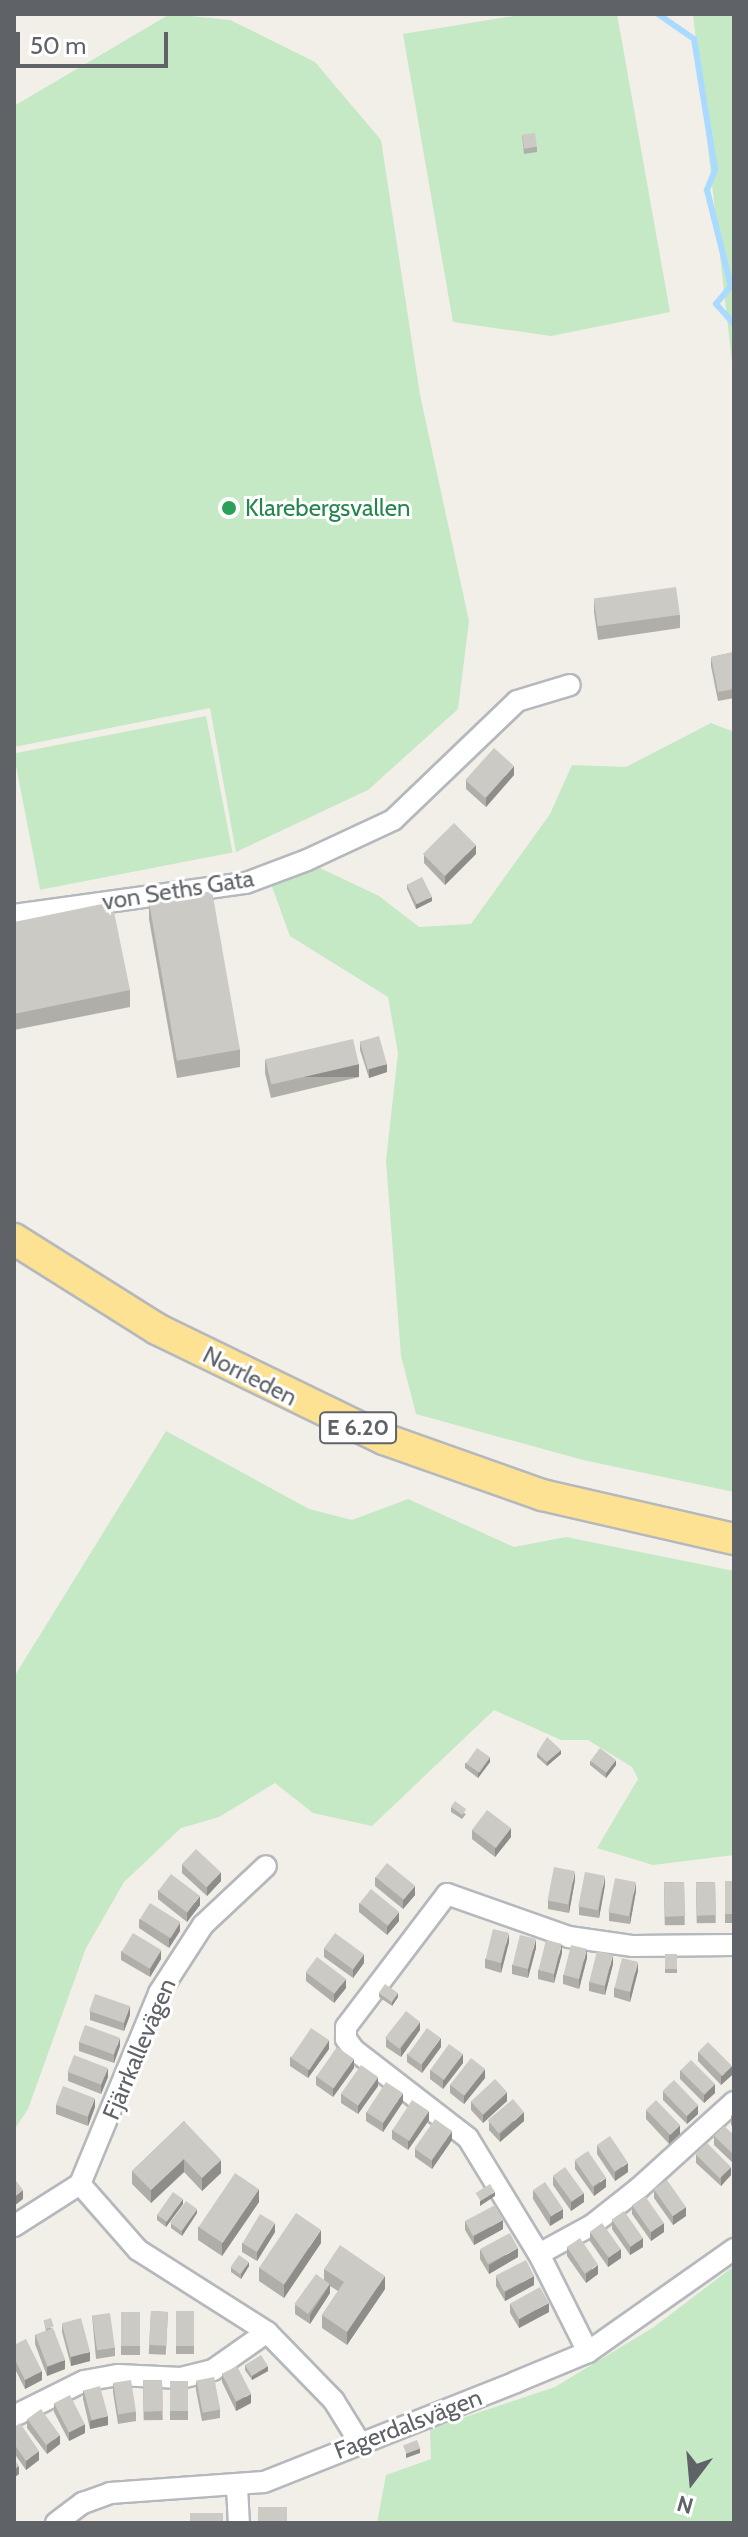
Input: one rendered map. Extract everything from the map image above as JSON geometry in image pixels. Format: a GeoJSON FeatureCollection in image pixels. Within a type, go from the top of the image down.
{"type":"FeatureCollection","features":[{"type":"Feature","properties":{"kind":"highway","name":"Norrleden"},"geometry":{"type":"LineString","coordinates":[[14,1239],[157,1329],[384,1439],[542,1495],[734,1539]]}},
{"type":"Feature","properties":{"kind":"street","name":"von Seths Gata"},"geometry":{"type":"LineString","coordinates":[[14,915],[246,883],[307,860],[393,820],[517,701],[570,685]]}},
{"type":"Feature","properties":{"kind":"street","name":"Fjärrkallevägen"},"geometry":{"type":"LineString","coordinates":[[80,2184],[159,1993],[203,1925],[266,1866]]}},
{"type":"Feature","properties":{"kind":"street"},"geometry":{"type":"LineString","coordinates":[[588,2352],[539,2254],[468,2138],[354,2050],[346,2039],[346,2027],[447,1894],[569,1937],[633,1946],[734,1945]]}},
{"type":"Feature","properties":{"kind":"street"},"geometry":{"type":"LineString","coordinates":[[539,2254],[592,2225],[639,2188],[734,2102]]}},
{"type":"Feature","properties":{"kind":"street"},"geometry":{"type":"LineString","coordinates":[[14,2226],[80,2184],[138,2250],[267,2332],[334,2401],[360,2443]]}},
{"type":"Feature","properties":{"kind":"street","name":"Fagerdalsvägen"},"geometry":{"type":"LineString","coordinates":[[56,2523],[83,2503],[110,2493],[237,2487],[264,2482],[588,2352],[734,2249]]}},
{"type":"Feature","properties":{"kind":"street"},"geometry":{"type":"LineString","coordinates":[[14,2416],[84,2381],[118,2375],[181,2378],[213,2370],[267,2332]]}},
{"type":"Feature","properties":{"kind":"street"},"geometry":{"type":"LineString","coordinates":[[237,2487],[239,2523]]}},
{"type":"Feature","properties":{"kind":"green space","name":"Klarebergsvallen"},"geometry":{"type":"Polygon","coordinates":[[[170,14],[230,20],[315,62],[381,140],[420,395],[469,621],[458,709],[368,790],[236,852],[210,708],[14,747],[14,106],[170,14]]]}},
{"type":"Feature","properties":{"kind":"green space"},"geometry":{"type":"Polygon","coordinates":[[[526,14],[617,14],[670,312],[551,336],[453,322],[403,34],[526,14]]]}},
{"type":"Feature","properties":{"kind":"green space"},"geometry":{"type":"Polygon","coordinates":[[[693,14],[734,14],[734,380],[693,14]]]}},
{"type":"Feature","properties":{"kind":"green space"},"geometry":{"type":"Polygon","coordinates":[[[206,716],[233,852],[40,890],[14,753],[206,716]]]}},
{"type":"Feature","properties":{"kind":"green space"},"geometry":{"type":"Polygon","coordinates":[[[711,723],[734,732],[734,1492],[583,1460],[416,1414],[401,1356],[386,1161],[398,1053],[388,997],[290,936],[271,884],[320,868],[379,896],[419,927],[471,924],[550,814],[572,765],[626,767],[711,723]]]}},
{"type":"Feature","properties":{"kind":"green space"},"geometry":{"type":"Polygon","coordinates":[[[166,1431],[309,1509],[352,1520],[408,1499],[514,1547],[566,1537],[734,1571],[734,1855],[653,1865],[597,1848],[638,1779],[632,1767],[588,1740],[561,1740],[494,1710],[372,1826],[313,1813],[275,1783],[219,1817],[181,1828],[124,1882],[86,1948],[28,2109],[14,2130],[14,1677],[166,1431]]]}},
{"type":"Feature","properties":{"kind":"green space"},"geometry":{"type":"Polygon","coordinates":[[[734,2266],[734,2523],[377,2523],[386,2475],[431,2459],[430,2429],[555,2387],[654,2327],[734,2266]]]}},
{"type":"Feature","properties":{"kind":"building"},"geometry":{"type":"Polygon","coordinates":[[[535,133],[537,147],[524,149],[522,135],[535,133]]]}},
{"type":"Feature","properties":{"kind":"building"},"geometry":{"type":"Polygon","coordinates":[[[676,587],[680,615],[598,626],[594,599],[676,587]]]}},
{"type":"Feature","properties":{"kind":"building"},"geometry":{"type":"Polygon","coordinates":[[[734,652],[734,689],[718,692],[711,657],[734,652]]]}},
{"type":"Feature","properties":{"kind":"building"},"geometry":{"type":"Polygon","coordinates":[[[494,748],[514,766],[485,798],[465,780],[494,748]]]}},
{"type":"Feature","properties":{"kind":"building"},"geometry":{"type":"Polygon","coordinates":[[[454,823],[476,845],[445,876],[423,854],[454,823]]]}},
{"type":"Feature","properties":{"kind":"building"},"geometry":{"type":"Polygon","coordinates":[[[422,877],[432,897],[417,904],[407,885],[422,877]]]}},
{"type":"Feature","properties":{"kind":"building"},"geometry":{"type":"Polygon","coordinates":[[[212,891],[240,1050],[177,1061],[149,902],[212,891]]]}},
{"type":"Feature","properties":{"kind":"building"},"geometry":{"type":"Polygon","coordinates":[[[112,902],[130,990],[14,1014],[14,922],[112,902]]]}},
{"type":"Feature","properties":{"kind":"building"},"geometry":{"type":"Polygon","coordinates":[[[379,1036],[387,1064],[368,1069],[360,1042],[379,1036]]]}},
{"type":"Feature","properties":{"kind":"building"},"geometry":{"type":"Polygon","coordinates":[[[353,1039],[359,1064],[271,1085],[265,1059],[353,1039]]]}},
{"type":"Feature","properties":{"kind":"building"},"geometry":{"type":"Polygon","coordinates":[[[547,1737],[561,1750],[547,1762],[537,1753],[547,1737]]]}},
{"type":"Feature","properties":{"kind":"building"},"geometry":{"type":"Polygon","coordinates":[[[477,1748],[490,1757],[479,1773],[466,1764],[477,1748]]]}},
{"type":"Feature","properties":{"kind":"building"},"geometry":{"type":"Polygon","coordinates":[[[600,1748],[616,1760],[606,1773],[590,1761],[600,1748]]]}},
{"type":"Feature","properties":{"kind":"building"},"geometry":{"type":"Polygon","coordinates":[[[455,1801],[466,1809],[462,1815],[451,1807],[455,1801]]]}},
{"type":"Feature","properties":{"kind":"building"},"geometry":{"type":"Polygon","coordinates":[[[487,1810],[511,1828],[496,1848],[472,1830],[487,1810]]]}},
{"type":"Feature","properties":{"kind":"building"},"geometry":{"type":"Polygon","coordinates":[[[196,1849],[221,1872],[207,1888],[182,1864],[196,1849]]]}},
{"type":"Feature","properties":{"kind":"building"},"geometry":{"type":"Polygon","coordinates":[[[387,1863],[415,1886],[404,1900],[376,1877],[387,1863]]]}},
{"type":"Feature","properties":{"kind":"building"},"geometry":{"type":"Polygon","coordinates":[[[554,1867],[575,1871],[568,1904],[548,1900],[554,1867]]]}},
{"type":"Feature","properties":{"kind":"building"},"geometry":{"type":"Polygon","coordinates":[[[585,1872],[605,1876],[598,1910],[578,1906],[585,1872]]]}},
{"type":"Feature","properties":{"kind":"building"},"geometry":{"type":"Polygon","coordinates":[[[171,1874],[200,1896],[187,1912],[158,1891],[171,1874]]]}},
{"type":"Feature","properties":{"kind":"building"},"geometry":{"type":"Polygon","coordinates":[[[615,1878],[636,1882],[629,1916],[608,1912],[615,1878]]]}},
{"type":"Feature","properties":{"kind":"building"},"geometry":{"type":"Polygon","coordinates":[[[725,1881],[734,1881],[734,1914],[725,1914],[725,1881]]]}},
{"type":"Feature","properties":{"kind":"building"},"geometry":{"type":"Polygon","coordinates":[[[684,1882],[685,1916],[665,1917],[664,1883],[684,1882]]]}},
{"type":"Feature","properties":{"kind":"building"},"geometry":{"type":"Polygon","coordinates":[[[715,1882],[716,1915],[697,1916],[696,1883],[715,1882]]]}},
{"type":"Feature","properties":{"kind":"building"},"geometry":{"type":"Polygon","coordinates":[[[371,1889],[399,1912],[388,1926],[360,1903],[371,1889]]]}},
{"type":"Feature","properties":{"kind":"building"},"geometry":{"type":"Polygon","coordinates":[[[150,1903],[181,1922],[170,1938],[140,1919],[150,1903]]]}},
{"type":"Feature","properties":{"kind":"building"},"geometry":{"type":"Polygon","coordinates":[[[493,1929],[509,1933],[501,1963],[486,1959],[493,1929]]]}},
{"type":"Feature","properties":{"kind":"building"},"geometry":{"type":"Polygon","coordinates":[[[133,1933],[161,1950],[150,1969],[122,1952],[133,1933]]]}},
{"type":"Feature","properties":{"kind":"building"},"geometry":{"type":"Polygon","coordinates":[[[335,1933],[364,1954],[353,1970],[324,1948],[335,1933]]]}},
{"type":"Feature","properties":{"kind":"building"},"geometry":{"type":"Polygon","coordinates":[[[520,1935],[536,1939],[528,1969],[513,1965],[520,1935]]]}},
{"type":"Feature","properties":{"kind":"building"},"geometry":{"type":"Polygon","coordinates":[[[546,1940],[562,1944],[554,1974],[539,1970],[546,1940]]]}},
{"type":"Feature","properties":{"kind":"building"},"geometry":{"type":"Polygon","coordinates":[[[571,1945],[587,1949],[579,1979],[564,1975],[571,1945]]]}},
{"type":"Feature","properties":{"kind":"building"},"geometry":{"type":"Polygon","coordinates":[[[597,1951],[613,1955],[605,1986],[589,1982],[597,1951]]]}},
{"type":"Feature","properties":{"kind":"building"},"geometry":{"type":"Polygon","coordinates":[[[665,1954],[677,1954],[677,1969],[665,1969],[665,1954]]]}},
{"type":"Feature","properties":{"kind":"building"},"geometry":{"type":"Polygon","coordinates":[[[317,1957],[346,1979],[334,1994],[306,1972],[317,1957]]]}},
{"type":"Feature","properties":{"kind":"building"},"geometry":{"type":"Polygon","coordinates":[[[622,1958],[638,1962],[630,1992],[615,1988],[622,1958]]]}},
{"type":"Feature","properties":{"kind":"building"},"geometry":{"type":"Polygon","coordinates":[[[385,1984],[398,1993],[392,2002],[379,1993],[385,1984]]]}},
{"type":"Feature","properties":{"kind":"building"},"geometry":{"type":"Polygon","coordinates":[[[95,1994],[130,2006],[124,2023],[89,2011],[95,1994]]]}},
{"type":"Feature","properties":{"kind":"building"},"geometry":{"type":"Polygon","coordinates":[[[406,2011],[420,2022],[399,2049],[385,2038],[406,2011]]]}},
{"type":"Feature","properties":{"kind":"building"},"geometry":{"type":"Polygon","coordinates":[[[85,2025],[120,2038],[114,2055],[79,2042],[85,2025]]]}},
{"type":"Feature","properties":{"kind":"building"},"geometry":{"type":"Polygon","coordinates":[[[311,2028],[329,2040],[309,2070],[291,2058],[311,2028]]]}},
{"type":"Feature","properties":{"kind":"building"},"geometry":{"type":"Polygon","coordinates":[[[427,2028],[441,2038],[421,2065],[408,2055],[427,2028]]]}},
{"type":"Feature","properties":{"kind":"building"},"geometry":{"type":"Polygon","coordinates":[[[708,2042],[732,2066],[722,2076],[698,2052],[708,2042]]]}},
{"type":"Feature","properties":{"kind":"building"},"geometry":{"type":"Polygon","coordinates":[[[449,2044],[463,2054],[444,2080],[430,2070],[449,2044]]]}},
{"type":"Feature","properties":{"kind":"building"},"geometry":{"type":"Polygon","coordinates":[[[337,2047],[354,2059],[334,2089],[316,2076],[337,2047]]]}},
{"type":"Feature","properties":{"kind":"building"},"geometry":{"type":"Polygon","coordinates":[[[74,2055],[108,2068],[101,2085],[68,2072],[74,2055]]]}},
{"type":"Feature","properties":{"kind":"building"},"geometry":{"type":"Polygon","coordinates":[[[471,2058],[485,2069],[464,2096],[450,2085],[471,2058]]]}},
{"type":"Feature","properties":{"kind":"building"},"geometry":{"type":"Polygon","coordinates":[[[691,2060],[715,2084],[704,2095],[680,2071],[691,2060]]]}},
{"type":"Feature","properties":{"kind":"building"},"geometry":{"type":"Polygon","coordinates":[[[361,2065],[378,2077],[358,2106],[341,2094],[361,2065]]]}},
{"type":"Feature","properties":{"kind":"building"},"geometry":{"type":"Polygon","coordinates":[[[495,2079],[507,2092],[483,2115],[471,2102],[495,2079]]]}},
{"type":"Feature","properties":{"kind":"building"},"geometry":{"type":"Polygon","coordinates":[[[674,2080],[698,2105],[687,2116],[662,2091],[674,2080]]]}},
{"type":"Feature","properties":{"kind":"building"},"geometry":{"type":"Polygon","coordinates":[[[386,2082],[403,2093],[383,2123],[366,2112],[386,2082]]]}},
{"type":"Feature","properties":{"kind":"building"},"geometry":{"type":"Polygon","coordinates":[[[63,2086],[95,2098],[88,2117],[56,2105],[63,2086]]]}},
{"type":"Feature","properties":{"kind":"building"},"geometry":{"type":"Polygon","coordinates":[[[513,2099],[524,2112],[499,2133],[488,2120],[513,2099]]]}},
{"type":"Feature","properties":{"kind":"building"},"geometry":{"type":"Polygon","coordinates":[[[412,2100],[429,2111],[409,2141],[392,2130],[412,2100]]]}},
{"type":"Feature","properties":{"kind":"building"},"geometry":{"type":"Polygon","coordinates":[[[656,2100],[680,2125],[670,2135],[646,2110],[656,2100]]]}},
{"type":"Feature","properties":{"kind":"building"},"geometry":{"type":"Polygon","coordinates":[[[435,2119],[452,2131],[432,2161],[414,2148],[435,2119]]]}},
{"type":"Feature","properties":{"kind":"building"},"geometry":{"type":"Polygon","coordinates":[[[184,2121],[221,2160],[202,2178],[184,2159],[151,2190],[132,2171],[184,2121]]]}},
{"type":"Feature","properties":{"kind":"building"},"geometry":{"type":"Polygon","coordinates":[[[724,2126],[734,2135],[734,2155],[714,2136],[724,2126]]]}},
{"type":"Feature","properties":{"kind":"building"},"geometry":{"type":"Polygon","coordinates":[[[610,2136],[628,2163],[615,2171],[597,2145],[610,2136]]]}},
{"type":"Feature","properties":{"kind":"building"},"geometry":{"type":"Polygon","coordinates":[[[707,2143],[731,2167],[720,2178],[696,2154],[707,2143]]]}},
{"type":"Feature","properties":{"kind":"building"},"geometry":{"type":"Polygon","coordinates":[[[588,2151],[606,2178],[593,2186],[575,2160],[588,2151]]]}},
{"type":"Feature","properties":{"kind":"building"},"geometry":{"type":"Polygon","coordinates":[[[565,2167],[584,2193],[572,2202],[553,2176],[565,2167]]]}},
{"type":"Feature","properties":{"kind":"building"},"geometry":{"type":"Polygon","coordinates":[[[235,2173],[259,2189],[223,2243],[199,2227],[235,2173]]]}},
{"type":"Feature","properties":{"kind":"building"},"geometry":{"type":"Polygon","coordinates":[[[14,2178],[23,2190],[14,2197],[14,2178]]]}},
{"type":"Feature","properties":{"kind":"building"},"geometry":{"type":"Polygon","coordinates":[[[667,2180],[686,2207],[673,2216],[654,2189],[667,2180]]]}},
{"type":"Feature","properties":{"kind":"building"},"geometry":{"type":"Polygon","coordinates":[[[545,2182],[563,2209],[551,2216],[533,2190],[545,2182]]]}},
{"type":"Feature","properties":{"kind":"building"},"geometry":{"type":"Polygon","coordinates":[[[490,2184],[495,2192],[480,2201],[476,2193],[490,2184]]]}},
{"type":"Feature","properties":{"kind":"building"},"geometry":{"type":"Polygon","coordinates":[[[173,2192],[183,2199],[167,2222],[157,2215],[173,2192]]]}},
{"type":"Feature","properties":{"kind":"building"},"geometry":{"type":"Polygon","coordinates":[[[645,2196],[664,2223],[651,2232],[632,2205],[645,2196]]]}},
{"type":"Feature","properties":{"kind":"building"},"geometry":{"type":"Polygon","coordinates":[[[186,2201],[197,2209],[181,2231],[170,2223],[186,2201]]]}},
{"type":"Feature","properties":{"kind":"building"},"geometry":{"type":"Polygon","coordinates":[[[495,2205],[503,2220],[473,2236],[465,2221],[495,2205]]]}},
{"type":"Feature","properties":{"kind":"building"},"geometry":{"type":"Polygon","coordinates":[[[624,2211],[643,2238],[631,2247],[612,2220],[624,2211]]]}},
{"type":"Feature","properties":{"kind":"building"},"geometry":{"type":"Polygon","coordinates":[[[296,2213],[321,2230],[284,2284],[259,2268],[296,2213]]]}},
{"type":"Feature","properties":{"kind":"building"},"geometry":{"type":"Polygon","coordinates":[[[260,2214],[275,2223],[257,2252],[242,2243],[260,2214]]]}},
{"type":"Feature","properties":{"kind":"building"},"geometry":{"type":"Polygon","coordinates":[[[602,2223],[621,2249],[609,2258],[590,2232],[602,2223]]]}},
{"type":"Feature","properties":{"kind":"building"},"geometry":{"type":"Polygon","coordinates":[[[510,2233],[518,2248],[488,2264],[480,2249],[510,2233]]]}},
{"type":"Feature","properties":{"kind":"building"},"geometry":{"type":"Polygon","coordinates":[[[580,2238],[598,2265],[585,2273],[567,2247],[580,2238]]]}},
{"type":"Feature","properties":{"kind":"building"},"geometry":{"type":"Polygon","coordinates":[[[340,2245],[385,2276],[347,2332],[322,2315],[344,2282],[324,2269],[340,2245]]]}},
{"type":"Feature","properties":{"kind":"building"},"geometry":{"type":"Polygon","coordinates":[[[239,2255],[249,2262],[240,2274],[230,2267],[239,2255]]]}},
{"type":"Feature","properties":{"kind":"building"},"geometry":{"type":"Polygon","coordinates":[[[526,2260],[534,2276],[504,2291],[496,2275],[526,2260]]]}},
{"type":"Feature","properties":{"kind":"building"},"geometry":{"type":"Polygon","coordinates":[[[316,2274],[330,2284],[308,2314],[294,2304],[316,2274]]]}},
{"type":"Feature","properties":{"kind":"building"},"geometry":{"type":"Polygon","coordinates":[[[540,2287],[549,2303],[519,2319],[510,2303],[540,2287]]]}},
{"type":"Feature","properties":{"kind":"building"},"geometry":{"type":"Polygon","coordinates":[[[151,2311],[168,2312],[166,2346],[149,2345],[151,2311]]]}},
{"type":"Feature","properties":{"kind":"building"},"geometry":{"type":"Polygon","coordinates":[[[176,2311],[194,2311],[194,2346],[176,2346],[176,2311]]]}},
{"type":"Feature","properties":{"kind":"building"},"geometry":{"type":"Polygon","coordinates":[[[121,2312],[140,2312],[140,2346],[121,2346],[121,2312]]]}},
{"type":"Feature","properties":{"kind":"building"},"geometry":{"type":"Polygon","coordinates":[[[110,2313],[115,2348],[97,2350],[92,2316],[110,2313]]]}},
{"type":"Feature","properties":{"kind":"building"},"geometry":{"type":"Polygon","coordinates":[[[51,2318],[54,2327],[46,2329],[43,2320],[51,2318]]]}},
{"type":"Feature","properties":{"kind":"building"},"geometry":{"type":"Polygon","coordinates":[[[81,2318],[90,2352],[71,2357],[62,2323],[81,2318]]]}},
{"type":"Feature","properties":{"kind":"building"},"geometry":{"type":"Polygon","coordinates":[[[53,2328],[65,2360],[47,2367],[35,2335],[53,2328]]]}},
{"type":"Feature","properties":{"kind":"building"},"geometry":{"type":"Polygon","coordinates":[[[26,2339],[42,2371],[25,2380],[14,2358],[14,2345],[26,2339]]]}},
{"type":"Feature","properties":{"kind":"building"},"geometry":{"type":"Polygon","coordinates":[[[261,2355],[268,2366],[252,2376],[245,2365],[261,2355]]]}},
{"type":"Feature","properties":{"kind":"building"},"geometry":{"type":"Polygon","coordinates":[[[237,2366],[251,2394],[236,2401],[222,2374],[237,2366]]]}},
{"type":"Feature","properties":{"kind":"building"},"geometry":{"type":"Polygon","coordinates":[[[214,2377],[220,2409],[203,2413],[196,2380],[214,2377]]]}},
{"type":"Feature","properties":{"kind":"building"},"geometry":{"type":"Polygon","coordinates":[[[131,2380],[136,2412],[118,2414],[113,2383],[131,2380]]]}},
{"type":"Feature","properties":{"kind":"building"},"geometry":{"type":"Polygon","coordinates":[[[162,2380],[163,2411],[144,2412],[143,2381],[162,2380]]]}},
{"type":"Feature","properties":{"kind":"building"},"geometry":{"type":"Polygon","coordinates":[[[170,2381],[188,2381],[188,2411],[170,2411],[170,2381]]]}},
{"type":"Feature","properties":{"kind":"building"},"geometry":{"type":"Polygon","coordinates":[[[100,2386],[108,2416],[92,2420],[84,2390],[100,2386]]]}},
{"type":"Feature","properties":{"kind":"building"},"geometry":{"type":"Polygon","coordinates":[[[70,2395],[85,2424],[69,2433],[54,2403],[70,2395]]]}},
{"type":"Feature","properties":{"kind":"building"},"geometry":{"type":"Polygon","coordinates":[[[41,2409],[60,2435],[46,2445],[27,2419],[41,2409]]]}},
{"type":"Feature","properties":{"kind":"building"},"geometry":{"type":"Polygon","coordinates":[[[20,2423],[39,2451],[26,2461],[14,2444],[14,2428],[20,2423]]]}},
{"type":"Feature","properties":{"kind":"building"},"geometry":{"type":"Polygon","coordinates":[[[417,2440],[420,2448],[406,2454],[403,2445],[417,2440]]]}},
{"type":"Feature","properties":{"kind":"building"},"geometry":{"type":"Polygon","coordinates":[[[258,2507],[287,2507],[287,2523],[258,2523],[258,2507]]]}},
{"type":"Feature","properties":{"kind":"building"},"geometry":{"type":"Polygon","coordinates":[[[190,2513],[223,2513],[223,2523],[190,2523],[190,2513]]]}},
{"type":"Feature","properties":{"kind":"waterway"},"geometry":{"type":"LineString","coordinates":[[658,14],[694,39],[715,170],[707,190],[731,286],[716,304],[734,324]]}},
{"type":"Feature","properties":{"kind":"place","name":"Klarebergsvallen"},"geometry":{"type":"Point","coordinates":[229,508]}}]}
